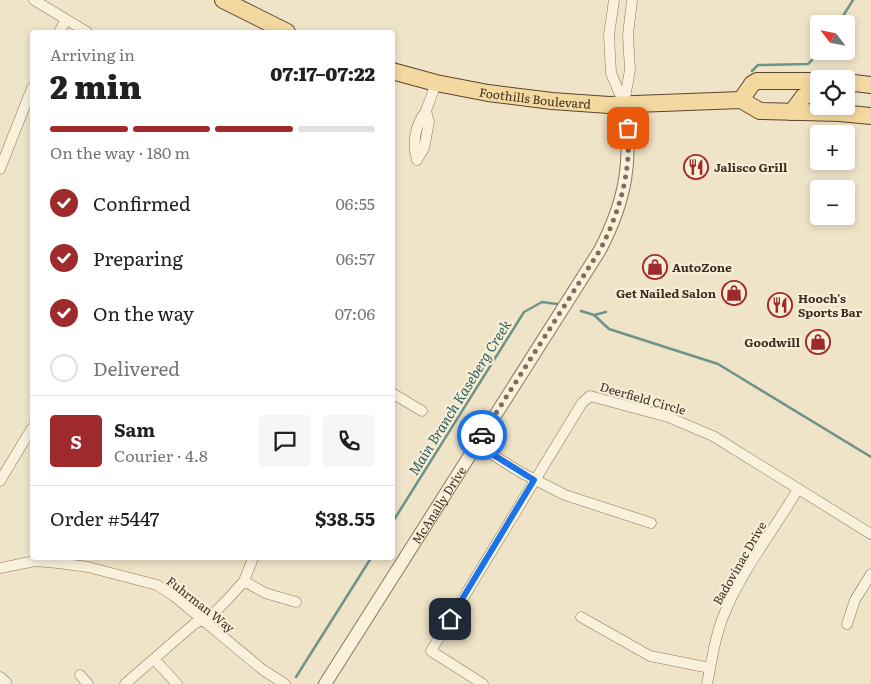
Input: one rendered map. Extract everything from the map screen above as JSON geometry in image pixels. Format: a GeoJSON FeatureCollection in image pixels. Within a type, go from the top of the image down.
{"type":"FeatureCollection","features":[{"type":"Feature","properties":{"kind":"main road"},"geometry":{"type":"LineString","coordinates":[[222,0],[283,30]]}},
{"type":"Feature","properties":{"kind":"main road","name":"Foothills Boulevard"},"geometry":{"type":"LineString","coordinates":[[395,72],[436,83],[488,93],[552,101],[624,104],[741,100],[760,111],[871,116]]}},
{"type":"Feature","properties":{"kind":"main road"},"geometry":{"type":"LineString","coordinates":[[741,100],[752,84],[757,81],[810,81]]}},
{"type":"Feature","properties":{"kind":"main road"},"geometry":{"type":"LineString","coordinates":[[855,83],[871,85]]}},
{"type":"Feature","properties":{"kind":"main road"},"geometry":{"type":"LineString","coordinates":[[792,112],[803,97],[810,94]]}},
{"type":"Feature","properties":{"kind":"street"},"geometry":{"type":"LineString","coordinates":[[34,0],[84,30]]}},
{"type":"Feature","properties":{"kind":"street","name":"McAnally Drive"},"geometry":{"type":"LineString","coordinates":[[325,684],[600,250],[614,222],[627,174],[628,134],[624,104],[611,73],[609,35],[614,0]]}},
{"type":"Feature","properties":{"kind":"street","name":"McAnally Drive"},"geometry":{"type":"LineString","coordinates":[[624,104],[630,70],[628,35],[632,0]]}},
{"type":"Feature","properties":{"kind":"street"},"geometry":{"type":"LineString","coordinates":[[61,30],[66,20]]}},
{"type":"Feature","properties":{"kind":"street"},"geometry":{"type":"LineString","coordinates":[[417,160],[426,140],[429,122],[426,111],[436,83]]}},
{"type":"Feature","properties":{"kind":"street"},"geometry":{"type":"LineString","coordinates":[[0,170],[30,93]]}},
{"type":"Feature","properties":{"kind":"street"},"geometry":{"type":"LineString","coordinates":[[395,395],[422,411]]}},
{"type":"Feature","properties":{"kind":"street","name":"Deerfield Circle"},"geometry":{"type":"LineString","coordinates":[[483,684],[431,651],[582,403],[590,396],[692,425],[713,436],[871,534]]}},
{"type":"Feature","properties":{"kind":"street"},"geometry":{"type":"LineString","coordinates":[[0,481],[29,441]]}},
{"type":"Feature","properties":{"kind":"street"},"geometry":{"type":"LineString","coordinates":[[476,444],[534,480],[565,495],[652,523]]}},
{"type":"Feature","properties":{"kind":"street","name":"Badovinac Drive"},"geometry":{"type":"LineString","coordinates":[[707,684],[717,636],[733,595],[798,489]]}},
{"type":"Feature","properties":{"kind":"street"},"geometry":{"type":"LineString","coordinates":[[125,684],[194,624],[212,615],[244,580],[252,560]]}},
{"type":"Feature","properties":{"kind":"street","name":"Fuhrman Way"},"geometry":{"type":"LineString","coordinates":[[1,564],[35,561],[58,563],[148,582],[169,592],[254,663],[285,684]]}},
{"type":"Feature","properties":{"kind":"street"},"geometry":{"type":"LineString","coordinates":[[847,624],[855,600],[871,574]]}},
{"type":"Feature","properties":{"kind":"street"},"geometry":{"type":"LineString","coordinates":[[244,580],[265,593],[296,602]]}},
{"type":"Feature","properties":{"kind":"street"},"geometry":{"type":"LineString","coordinates":[[581,617],[650,656],[710,668]]}},
{"type":"Feature","properties":{"kind":"street"},"geometry":{"type":"LineString","coordinates":[[154,659],[177,684]]}},
{"type":"Feature","properties":{"kind":"street"},"geometry":{"type":"LineString","coordinates":[[80,675],[88,684]]}},
{"type":"Feature","properties":{"kind":"waterway","name":"Main Branch Kaseberg Creek"},"geometry":{"type":"LineString","coordinates":[[844,15],[853,0]]}},
{"type":"Feature","properties":{"kind":"waterway","name":"Main Branch Kaseberg Creek"},"geometry":{"type":"LineString","coordinates":[[752,71],[758,65],[808,64],[812,60]]}},
{"type":"Feature","properties":{"kind":"waterway","name":"Main Branch Kaseberg Creek"},"geometry":{"type":"LineString","coordinates":[[395,518],[524,312],[542,302],[557,304]]}},
{"type":"Feature","properties":{"kind":"waterway","name":"Main Branch Kaseberg Creek"},"geometry":{"type":"LineString","coordinates":[[581,311],[594,315],[606,312]]}},
{"type":"Feature","properties":{"kind":"waterway"},"geometry":{"type":"LineString","coordinates":[[594,315],[609,329],[718,364],[871,457]]}},
{"type":"Feature","properties":{"kind":"waterway","name":"Main Branch Kaseberg Creek"},"geometry":{"type":"LineString","coordinates":[[296,677],[370,560]]}},
{"type":"Feature","properties":{"kind":"way so far"},"geometry":{"type":"LineString","coordinates":[[482,435],[600,250],[614,222],[623,195],[627,174],[628,128]]}},
{"type":"Feature","properties":{"kind":"place","name":"Jalisco Grill"},"geometry":{"type":"Point","coordinates":[696,167]}},
{"type":"Feature","properties":{"kind":"place","name":"AutoZone"},"geometry":{"type":"Point","coordinates":[655,267]}},
{"type":"Feature","properties":{"kind":"place","name":"Get Nailed Salon"},"geometry":{"type":"Point","coordinates":[734,293]}},
{"type":"Feature","properties":{"kind":"place","name":"Hooch's Sports Bar"},"geometry":{"type":"Point","coordinates":[780,305]}},
{"type":"Feature","properties":{"kind":"place","name":"Goodwill"},"geometry":{"type":"Point","coordinates":[818,342]}},
{"type":"Feature","properties":{"kind":"route"},"geometry":{"type":"LineString","coordinates":[[450,619],[534,480],[476,444],[482,435]]}}]}
